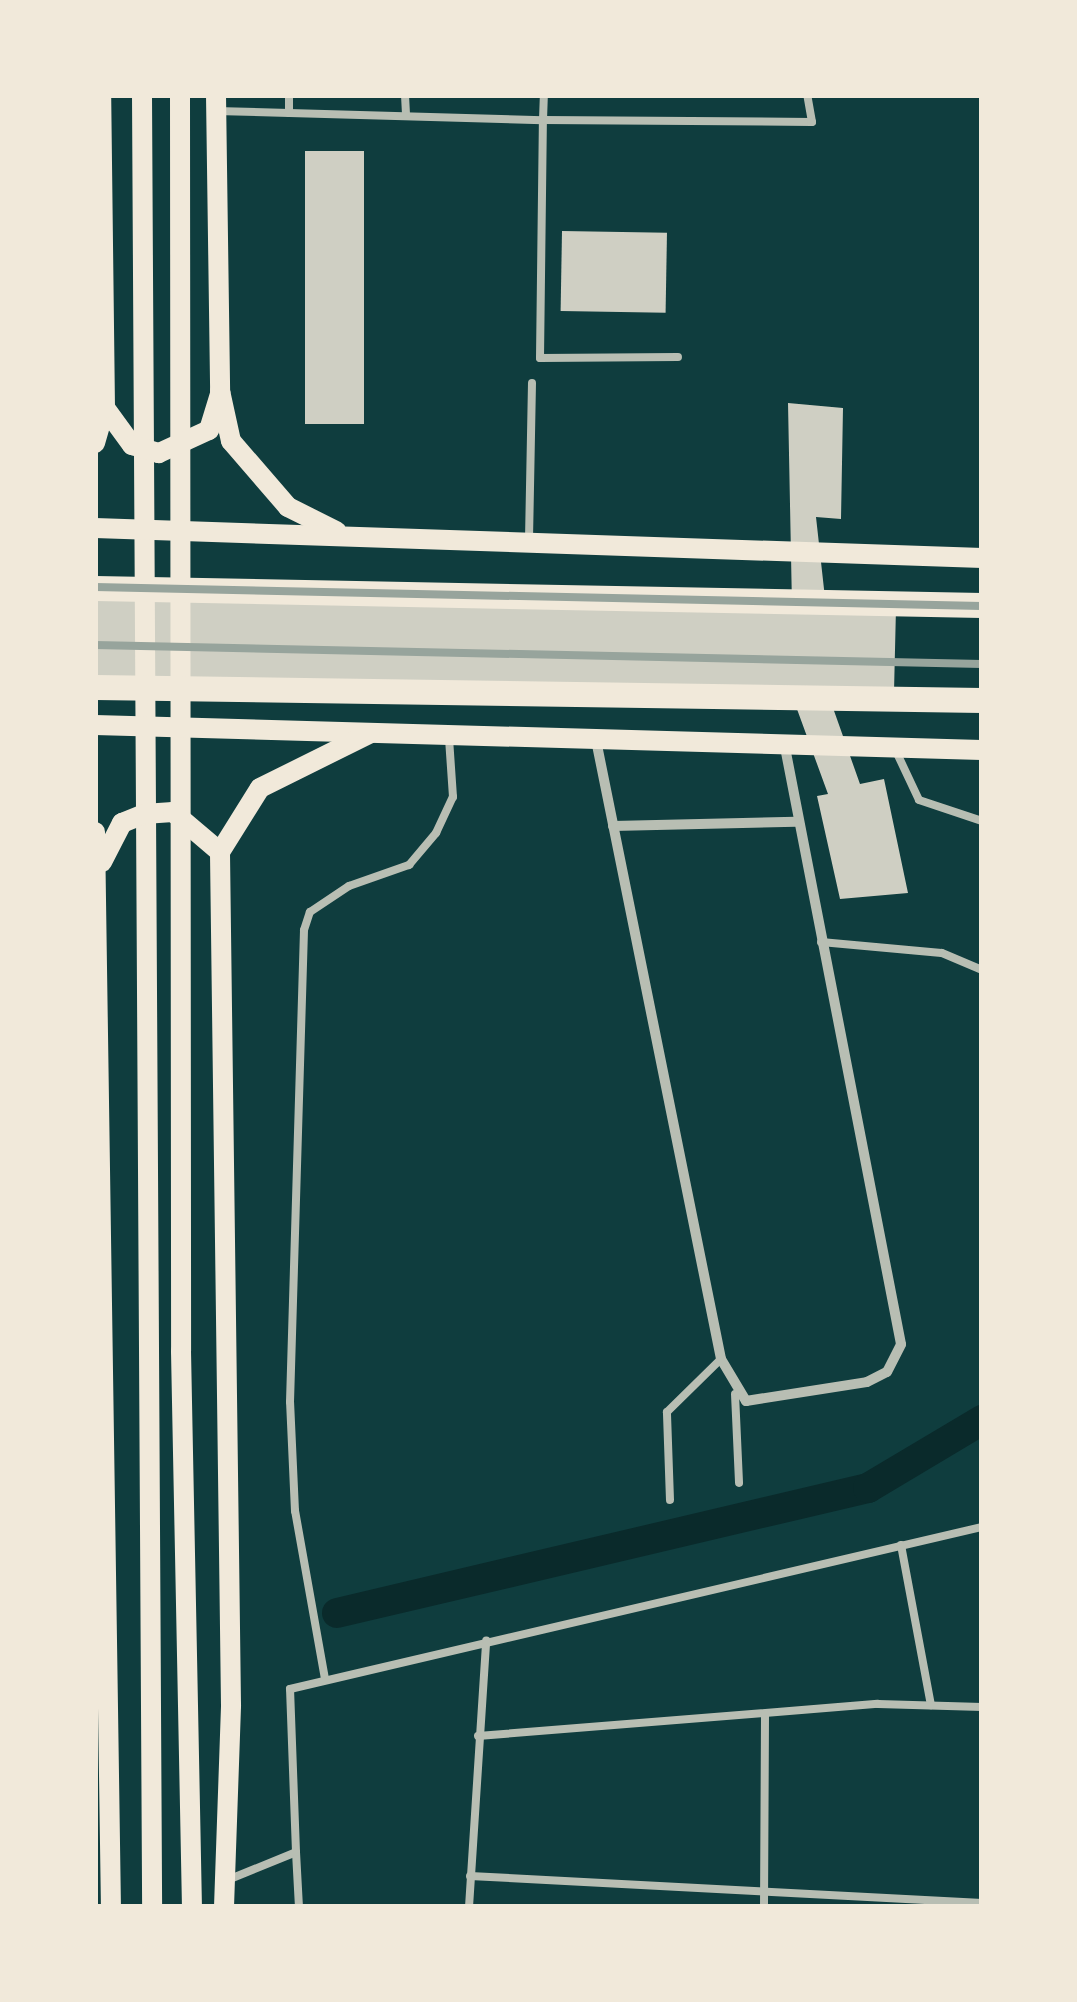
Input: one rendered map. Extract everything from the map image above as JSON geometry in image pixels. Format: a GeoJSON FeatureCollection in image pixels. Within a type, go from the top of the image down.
{"type":"FeatureCollection","features":[{"type":"Feature","properties":{"kind":"main road"},"geometry":{"type":"LineString","coordinates":[[95,443],[105,408],[101,95]]}},
{"type":"Feature","properties":{"kind":"main road"},"geometry":{"type":"LineString","coordinates":[[142,95],[142,1353],[152,1907]]}},
{"type":"Feature","properties":{"kind":"main road"},"geometry":{"type":"LineString","coordinates":[[180,95],[181,1351],[192,1907]]}},
{"type":"Feature","properties":{"kind":"main road"},"geometry":{"type":"LineString","coordinates":[[216,103],[220,391],[231,441],[249,467],[288,508],[344,535]]}},
{"type":"Feature","properties":{"kind":"main road"},"geometry":{"type":"LineString","coordinates":[[105,408],[132,445],[158,453],[209,430],[220,391]]}},
{"type":"Feature","properties":{"kind":"main road"},"geometry":{"type":"LineString","coordinates":[[95,528],[982,558]]}},
{"type":"Feature","properties":{"kind":"main road"},"geometry":{"type":"LineString","coordinates":[[95,588],[982,605]]}},
{"type":"Feature","properties":{"kind":"main road"},"geometry":{"type":"LineString","coordinates":[[95,687],[982,700]]}},
{"type":"Feature","properties":{"kind":"main road"},"geometry":{"type":"LineString","coordinates":[[95,725],[982,750]]}},
{"type":"Feature","properties":{"kind":"main road"},"geometry":{"type":"LineString","coordinates":[[224,1907],[232,1705],[220,852],[260,788],[369,734]]}},
{"type":"Feature","properties":{"kind":"main road"},"geometry":{"type":"LineString","coordinates":[[102,862],[122,823],[144,814],[173,812],[220,852]]}},
{"type":"Feature","properties":{"kind":"main road"},"geometry":{"type":"LineString","coordinates":[[95,832],[102,862],[98,1036],[111,1907]]}},
{"type":"Feature","properties":{"kind":"street"},"geometry":{"type":"LineString","coordinates":[[596,739],[721,1359],[735,1394],[746,1401],[867,1382],[887,1372],[902,1344],[819,942],[785,746]]}},
{"type":"Feature","properties":{"kind":"street"},"geometry":{"type":"LineString","coordinates":[[613,826],[796,822]]}},
{"type":"Feature","properties":{"kind":"lane"},"geometry":{"type":"LineString","coordinates":[[289,95],[289,113]]}},
{"type":"Feature","properties":{"kind":"lane"},"geometry":{"type":"LineString","coordinates":[[406,95],[406,114]]}},
{"type":"Feature","properties":{"kind":"lane"},"geometry":{"type":"LineString","coordinates":[[544,95],[540,358],[678,357]]}},
{"type":"Feature","properties":{"kind":"lane"},"geometry":{"type":"LineString","coordinates":[[216,103],[289,113],[812,122],[807,95]]}},
{"type":"Feature","properties":{"kind":"lane"},"geometry":{"type":"LineString","coordinates":[[529,544],[532,383]]}},
{"type":"Feature","properties":{"kind":"lane"},"geometry":{"type":"LineString","coordinates":[[325,1678],[295,1511],[290,1402],[304,930],[310,912],[349,886],[409,864],[436,833],[453,798],[448,733]]}},
{"type":"Feature","properties":{"kind":"lane"},"geometry":{"type":"LineString","coordinates":[[895,749],[919,800],[982,822]]}},
{"type":"Feature","properties":{"kind":"lane"},"geometry":{"type":"LineString","coordinates":[[819,942],[926,950],[982,970]]}},
{"type":"Feature","properties":{"kind":"lane"},"geometry":{"type":"LineString","coordinates":[[670,1500],[667,1412],[721,1359]]}},
{"type":"Feature","properties":{"kind":"lane"},"geometry":{"type":"LineString","coordinates":[[735,1394],[739,1483]]}},
{"type":"Feature","properties":{"kind":"lane"},"geometry":{"type":"LineString","coordinates":[[299,1907],[290,1690],[325,1678],[982,1527]]}},
{"type":"Feature","properties":{"kind":"lane"},"geometry":{"type":"LineString","coordinates":[[901,1545],[931,1705]]}},
{"type":"Feature","properties":{"kind":"lane"},"geometry":{"type":"LineString","coordinates":[[469,1907],[486,1641]]}},
{"type":"Feature","properties":{"kind":"lane"},"geometry":{"type":"LineString","coordinates":[[478,1736],[765,1714],[982,1706]]}},
{"type":"Feature","properties":{"kind":"lane"},"geometry":{"type":"LineString","coordinates":[[764,1907],[765,1714]]}},
{"type":"Feature","properties":{"kind":"lane"},"geometry":{"type":"LineString","coordinates":[[224,1881],[296,1852]]}},
{"type":"Feature","properties":{"kind":"lane"},"geometry":{"type":"LineString","coordinates":[[470,1876],[982,1903]]}},
{"type":"Feature","properties":{"kind":"building"},"geometry":{"type":"Polygon","coordinates":[[[305,151],[364,151],[364,424],[305,424],[305,151]]]}},
{"type":"Feature","properties":{"kind":"building"},"geometry":{"type":"Polygon","coordinates":[[[562,231],[667,233],[666,313],[561,311],[562,231]]]}},
{"type":"Feature","properties":{"kind":"building"},"geometry":{"type":"Polygon","coordinates":[[[788,403],[843,408],[841,519],[816,517],[826,607],[896,608],[894,692],[827,691],[860,784],[884,779],[908,893],[840,899],[817,796],[828,794],[790,690],[95,677],[95,594],[792,606],[788,403]]]}},
{"type":"Feature","properties":{"kind":"waterway"},"geometry":{"type":"LineString","coordinates":[[337,1613],[868,1488],[982,1420]]}},
{"type":"Feature","properties":{"kind":"railway"},"geometry":{"type":"LineString","coordinates":[[95,587],[982,606]]}},
{"type":"Feature","properties":{"kind":"railway"},"geometry":{"type":"LineString","coordinates":[[95,645],[982,664]]}}]}
